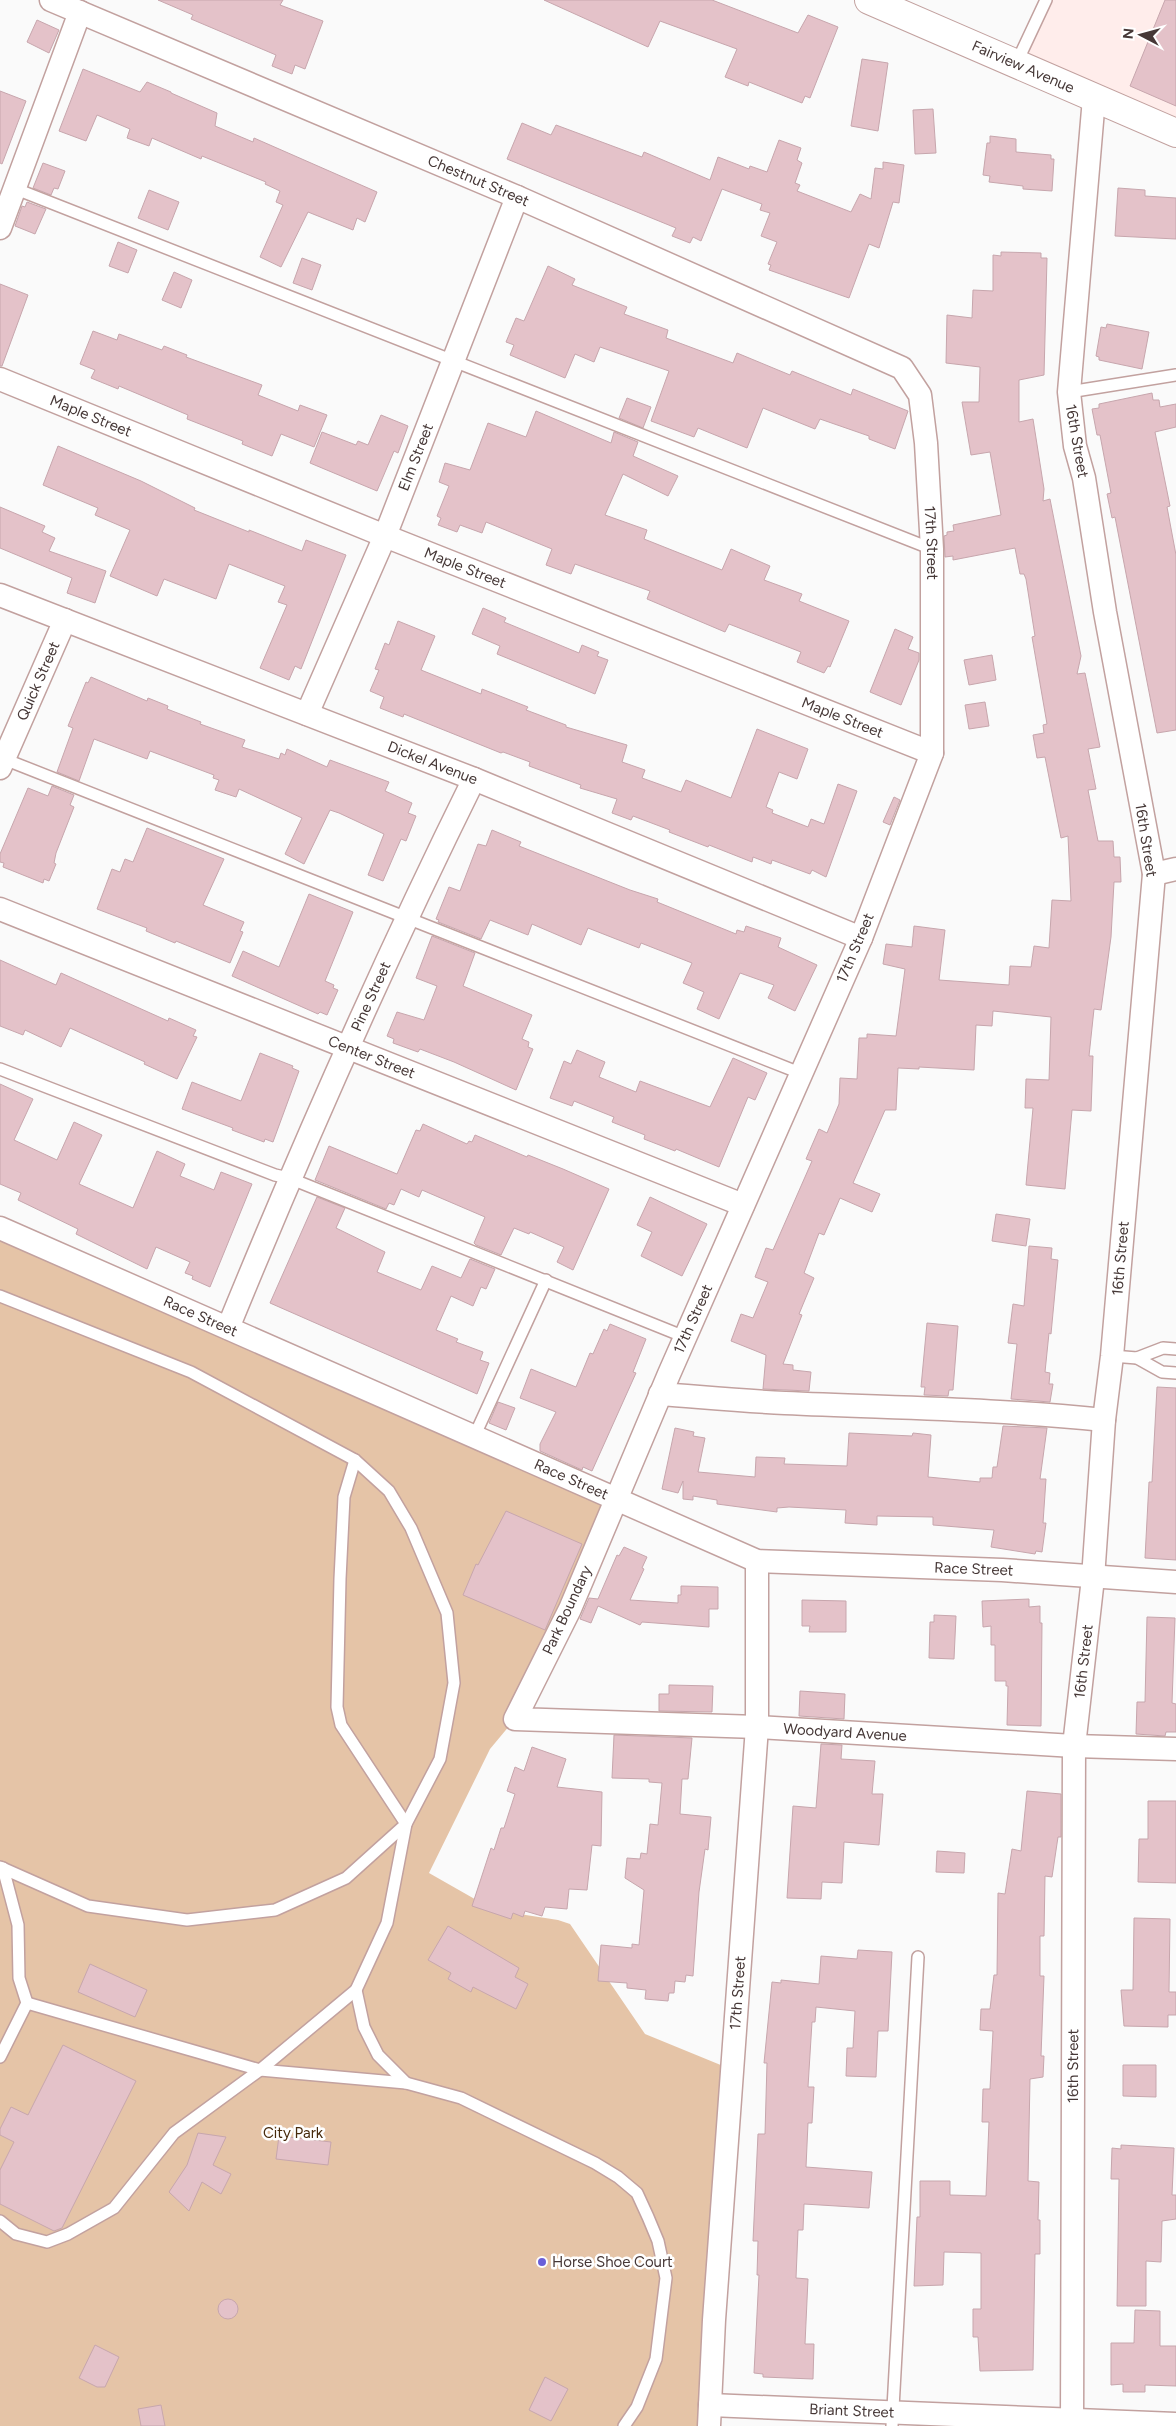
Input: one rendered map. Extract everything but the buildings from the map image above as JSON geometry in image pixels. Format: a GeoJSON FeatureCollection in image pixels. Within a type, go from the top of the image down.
{"type":"FeatureCollection","features":[{"type":"Feature","properties":{"kind":"street","name":"Chestnut Street"},"geometry":{"type":"LineString","coordinates":[[51,0],[518,197],[902,368]]}},
{"type":"Feature","properties":{"kind":"street","name":"Fairview Avenue"},"geometry":{"type":"LineString","coordinates":[[869,0],[1176,133]]}},
{"type":"Feature","properties":{"kind":"street"},"geometry":{"type":"LineString","coordinates":[[0,228],[80,12]]}},
{"type":"Feature","properties":{"kind":"street","name":"16th Street"},"geometry":{"type":"LineString","coordinates":[[1072,2422],[1074,1746],[1093,1578],[1104,1420],[1112,1356],[1154,874],[1105,612],[1084,478],[1074,446],[1069,392],[1094,98]]}},
{"type":"Feature","properties":{"kind":"street","name":"Elm Street"},"geometry":{"type":"LineString","coordinates":[[307,714],[385,536],[518,197]]}},
{"type":"Feature","properties":{"kind":"street","name":"17th Street"},"geometry":{"type":"LineString","coordinates":[[615,1499],[800,1073],[861,938],[932,752],[932,549],[926,442],[920,395],[902,368]]}},
{"type":"Feature","properties":{"kind":"street","name":"Maple Street"},"geometry":{"type":"LineString","coordinates":[[0,379],[385,536],[932,752]]}},
{"type":"Feature","properties":{"kind":"street","name":"Dickel Avenue"},"geometry":{"type":"LineString","coordinates":[[0,595],[474,779],[861,938]]}},
{"type":"Feature","properties":{"kind":"street","name":"Quick Street"},"geometry":{"type":"LineString","coordinates":[[2,764],[65,620]]}},
{"type":"Feature","properties":{"kind":"street","name":"Pine Street"},"geometry":{"type":"LineString","coordinates":[[228,1328],[289,1178],[346,1046],[405,919],[474,779]]}},
{"type":"Feature","properties":{"kind":"street"},"geometry":{"type":"LineString","coordinates":[[1154,874],[1176,869]]}},
{"type":"Feature","properties":{"kind":"street","name":"Center Street"},"geometry":{"type":"LineString","coordinates":[[0,909],[744,1205]]}},
{"type":"Feature","properties":{"kind":"street","name":"Race Street"},"geometry":{"type":"LineString","coordinates":[[0,1228],[757,1561],[1002,1570],[1093,1578],[1176,1582]]}},
{"type":"Feature","properties":{"kind":"street"},"geometry":{"type":"LineString","coordinates":[[660,1394],[785,1403],[992,1411],[1104,1420]]}},
{"type":"Feature","properties":{"kind":"street","name":"Park Boundary"},"geometry":{"type":"LineString","coordinates":[[514,1719],[570,1609],[615,1499]]}},
{"type":"Feature","properties":{"kind":"street","name":"17th Street"},"geometry":{"type":"LineString","coordinates":[[709,2416],[758,1727],[757,1561]]}},
{"type":"Feature","properties":{"kind":"street","name":"Woodyard Avenue"},"geometry":{"type":"LineString","coordinates":[[514,1719],[758,1727],[1074,1746],[1176,1748]]}},
{"type":"Feature","properties":{"kind":"street","name":"Briant Street"},"geometry":{"type":"LineString","coordinates":[[709,2416],[1176,2424]]}},
{"type":"Feature","properties":{"kind":"lane"},"geometry":{"type":"LineString","coordinates":[[1016,64],[1046,0]]}},
{"type":"Feature","properties":{"kind":"lane"},"geometry":{"type":"LineString","coordinates":[[16,189],[932,549]]}},
{"type":"Feature","properties":{"kind":"lane"},"geometry":{"type":"LineString","coordinates":[[1069,392],[1176,375]]}},
{"type":"Feature","properties":{"kind":"lane"},"geometry":{"type":"LineString","coordinates":[[2,764],[800,1073]]}},
{"type":"Feature","properties":{"kind":"lane"},"geometry":{"type":"LineString","coordinates":[[0,1069],[275,1176],[289,1178],[685,1337]]}},
{"type":"Feature","properties":{"kind":"lane"},"geometry":{"type":"LineString","coordinates":[[474,1437],[546,1280]]}},
{"type":"Feature","properties":{"kind":"lane"},"geometry":{"type":"LineString","coordinates":[[0,1296],[191,1372],[355,1460],[390,1491],[411,1528],[447,1613],[454,1683],[440,1759],[406,1824],[387,1923],[356,1990],[260,2070],[174,2133],[114,2208],[68,2234],[47,2242],[16,2234],[0,2221]]}},
{"type":"Feature","properties":{"kind":"lane"},"geometry":{"type":"LineString","coordinates":[[1137,1358],[1163,1348],[1176,1349]]}},
{"type":"Feature","properties":{"kind":"lane"},"geometry":{"type":"LineString","coordinates":[[1112,1356],[1137,1358],[1162,1372],[1176,1373]]}},
{"type":"Feature","properties":{"kind":"lane"},"geometry":{"type":"LineString","coordinates":[[355,1460],[344,1497],[337,1707],[341,1725],[406,1824]]}},
{"type":"Feature","properties":{"kind":"lane"},"geometry":{"type":"LineString","coordinates":[[1,1868],[88,1906],[187,1920],[275,1910],[346,1878],[406,1824]]}},
{"type":"Feature","properties":{"kind":"lane"},"geometry":{"type":"LineString","coordinates":[[0,2057],[27,2003],[19,1978],[18,1925],[1,1868]]}},
{"type":"Feature","properties":{"kind":"lane"},"geometry":{"type":"LineString","coordinates":[[892,2419],[918,1956]]}},
{"type":"Feature","properties":{"kind":"lane"},"geometry":{"type":"LineString","coordinates":[[356,1990],[364,2027],[378,2055],[406,2083]]}},
{"type":"Feature","properties":{"kind":"lane"},"geometry":{"type":"LineString","coordinates":[[27,2003],[260,2070],[406,2083],[461,2098],[595,2163],[637,2193],[658,2241],[666,2278],[656,2360],[637,2407],[624,2426]]}},
{"type":"Feature","properties":{"kind":"shaded area"},"geometry":{"type":"Polygon","coordinates":[[[1046,0],[1176,0],[1176,133],[1016,64],[1046,0]]]}},
{"type":"Feature","properties":{"kind":"green space","name":"City Park"},"geometry":{"type":"Polygon","coordinates":[[[0,1228],[615,1499],[515,1719],[490,1749],[429,1873],[494,1910],[558,1920],[570,1924],[645,2034],[728,2068],[709,2426],[0,2426],[0,1228]]]}},
{"type":"Feature","properties":{"kind":"place","name":"Horse Shoe Court"},"geometry":{"type":"Point","coordinates":[542,2262]}}]}
